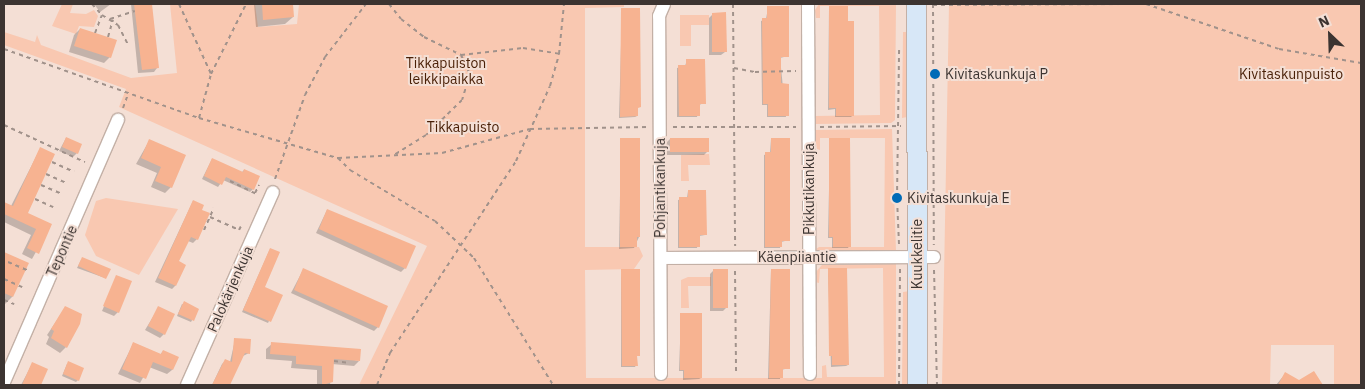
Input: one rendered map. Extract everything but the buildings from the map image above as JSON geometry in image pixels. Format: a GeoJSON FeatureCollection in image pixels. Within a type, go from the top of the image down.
{"type":"FeatureCollection","features":[{"type":"Feature","properties":{"kind":"street","name":"Pohjantikankuja"},"geometry":{"type":"LineString","coordinates":[[661,374],[660,16],[664,4]]}},
{"type":"Feature","properties":{"kind":"street","name":"Pikkutikankuja"},"geometry":{"type":"LineString","coordinates":[[808,4],[810,374]]}},
{"type":"Feature","properties":{"kind":"street","name":"Kuukkelitie"},"geometry":{"type":"LineString","coordinates":[[917,385],[917,257],[927,4]]}},
{"type":"Feature","properties":{"kind":"street","name":"Tepontie"},"geometry":{"type":"LineString","coordinates":[[4,382],[99,168],[118,120]]}},
{"type":"Feature","properties":{"kind":"street","name":"Palokärjenkuja"},"geometry":{"type":"LineString","coordinates":[[187,385],[273,192]]}},
{"type":"Feature","properties":{"kind":"street","name":"Käenpiiantie"},"geometry":{"type":"LineString","coordinates":[[661,258],[917,257]]}},
{"type":"Feature","properties":{"kind":"path"},"geometry":{"type":"LineString","coordinates":[[92,4],[102,16],[113,20],[128,45]]}},
{"type":"Feature","properties":{"kind":"path"},"geometry":{"type":"LineString","coordinates":[[179,4],[211,74]]}},
{"type":"Feature","properties":{"kind":"path"},"geometry":{"type":"LineString","coordinates":[[199,118],[211,74],[246,4]]}},
{"type":"Feature","properties":{"kind":"path"},"geometry":{"type":"LineString","coordinates":[[273,192],[285,144],[305,95],[325,57],[366,4]]}},
{"type":"Feature","properties":{"kind":"path"},"geometry":{"type":"LineString","coordinates":[[389,4],[401,19],[424,37],[461,55],[523,48],[559,54]]}},
{"type":"Feature","properties":{"kind":"path"},"geometry":{"type":"LineString","coordinates":[[377,385],[390,353],[516,162],[550,86],[559,54],[564,4]]}},
{"type":"Feature","properties":{"kind":"path"},"geometry":{"type":"LineString","coordinates":[[733,4],[735,247]]}},
{"type":"Feature","properties":{"kind":"path"},"geometry":{"type":"LineString","coordinates":[[899,385],[917,257],[927,4],[1126,4]]}},
{"type":"Feature","properties":{"kind":"path"},"geometry":{"type":"LineString","coordinates":[[1146,4],[1279,49],[1361,63]]}},
{"type":"Feature","properties":{"kind":"path"},"geometry":{"type":"LineString","coordinates":[[110,18],[135,11]]}},
{"type":"Feature","properties":{"kind":"path"},"geometry":{"type":"LineString","coordinates":[[95,33],[102,16]]}},
{"type":"Feature","properties":{"kind":"path"},"geometry":{"type":"LineString","coordinates":[[108,37],[113,20]]}},
{"type":"Feature","properties":{"kind":"path"},"geometry":{"type":"LineString","coordinates":[[900,42],[898,126],[937,385]]}},
{"type":"Feature","properties":{"kind":"path"},"geometry":{"type":"LineString","coordinates":[[4,49],[199,118],[338,158],[392,157],[442,152],[530,129],[898,126]]}},
{"type":"Feature","properties":{"kind":"path"},"geometry":{"type":"LineString","coordinates":[[392,157],[426,135],[462,100],[470,74],[461,55]]}},
{"type":"Feature","properties":{"kind":"path"},"geometry":{"type":"LineString","coordinates":[[734,68],[755,72],[809,70]]}},
{"type":"Feature","properties":{"kind":"path"},"geometry":{"type":"LineString","coordinates":[[118,120],[128,94]]}},
{"type":"Feature","properties":{"kind":"path"},"geometry":{"type":"LineString","coordinates":[[4,125],[99,168]]}},
{"type":"Feature","properties":{"kind":"path"},"geometry":{"type":"LineString","coordinates":[[338,158],[350,170],[435,221],[474,258],[553,385]]}},
{"type":"Feature","properties":{"kind":"path"},"geometry":{"type":"LineString","coordinates":[[52,162],[74,172]]}},
{"type":"Feature","properties":{"kind":"path"},"geometry":{"type":"LineString","coordinates":[[46,174],[66,183]]}},
{"type":"Feature","properties":{"kind":"path"},"geometry":{"type":"LineString","coordinates":[[230,181],[255,193],[258,185]]}},
{"type":"Feature","properties":{"kind":"path"},"geometry":{"type":"LineString","coordinates":[[41,185],[60,193]]}},
{"type":"Feature","properties":{"kind":"path"},"geometry":{"type":"LineString","coordinates":[[35,199],[53,207]]}},
{"type":"Feature","properties":{"kind":"path"},"geometry":{"type":"LineString","coordinates":[[204,230],[214,208]]}},
{"type":"Feature","properties":{"kind":"path"},"geometry":{"type":"LineString","coordinates":[[210,217],[239,230],[241,226]]}},
{"type":"Feature","properties":{"kind":"path"},"geometry":{"type":"LineString","coordinates":[[8,262],[29,271]]}},
{"type":"Feature","properties":{"kind":"path"},"geometry":{"type":"LineString","coordinates":[[735,269],[736,374]]}},
{"type":"Feature","properties":{"kind":"path"},"geometry":{"type":"LineString","coordinates":[[4,279],[22,287]]}},
{"type":"Feature","properties":{"kind":"path"},"geometry":{"type":"LineString","coordinates":[[4,300],[14,304]]}},
{"type":"Feature","properties":{"kind":"path"},"geometry":{"type":"LineString","coordinates":[[334,361],[350,363]]}},
{"type":"Feature","properties":{"kind":"green space"},"geometry":{"type":"Polygon","coordinates":[[[62,4],[73,4],[70,13],[86,14],[94,10],[98,16],[94,27],[79,26],[76,34],[52,26],[62,4]]]}},
{"type":"Feature","properties":{"kind":"green space","name":"Tikkapuisto"},"geometry":{"type":"Polygon","coordinates":[[[170,4],[255,4],[258,27],[297,24],[299,4],[624,4],[624,7],[585,8],[585,247],[639,247],[643,256],[634,269],[585,270],[586,378],[822,378],[822,366],[826,365],[827,377],[884,377],[883,268],[820,269],[819,283],[815,282],[815,273],[822,265],[896,264],[896,385],[359,385],[427,246],[119,107],[126,89],[4,45],[4,32],[35,42],[37,35],[41,45],[131,78],[177,73],[170,4]]]}},
{"type":"Feature","properties":{"kind":"green space"},"geometry":{"type":"Polygon","coordinates":[[[819,4],[896,4],[895,120],[891,123],[815,124],[815,116],[880,115],[879,6],[820,6],[820,18],[816,18],[815,10],[819,4]]]}},
{"type":"Feature","properties":{"kind":"green space","name":"Kivitaskunpuisto"},"geometry":{"type":"Polygon","coordinates":[[[949,4],[1361,4],[1361,385],[1334,385],[1334,345],[1271,345],[1270,385],[942,385],[949,4]]]}},
{"type":"Feature","properties":{"kind":"green space"},"geometry":{"type":"Polygon","coordinates":[[[680,15],[709,15],[709,25],[691,25],[691,46],[680,46],[680,15]]]}},
{"type":"Feature","properties":{"kind":"green space"},"geometry":{"type":"Polygon","coordinates":[[[903,32],[909,32],[907,117],[902,118],[903,32]]]}},
{"type":"Feature","properties":{"kind":"green space"},"geometry":{"type":"Polygon","coordinates":[[[892,129],[896,251],[819,251],[816,249],[819,247],[884,247],[885,138],[820,138],[820,150],[817,149],[814,130],[892,129]]]}},
{"type":"Feature","properties":{"kind":"green space"},"geometry":{"type":"Polygon","coordinates":[[[709,154],[710,165],[688,165],[689,181],[681,181],[681,155],[709,154]]]}},
{"type":"Feature","properties":{"kind":"green space"},"geometry":{"type":"Polygon","coordinates":[[[106,198],[178,209],[139,275],[96,256],[85,235],[96,201],[106,198]]]}},
{"type":"Feature","properties":{"kind":"green space"},"geometry":{"type":"Polygon","coordinates":[[[688,277],[711,277],[711,286],[688,286],[689,308],[681,308],[681,280],[688,277]]]}},
{"type":"Feature","properties":{"kind":"green space"},"geometry":{"type":"Polygon","coordinates":[[[910,291],[909,385],[902,385],[903,292],[910,291]]]}},
{"type":"Feature","properties":{"kind":"place","name":"Kivitaskunkuja P"},"geometry":{"type":"Point","coordinates":[935,74]}},
{"type":"Feature","properties":{"kind":"place","name":"Kivitaskunkuja E"},"geometry":{"type":"Point","coordinates":[897,198]}},
{"type":"Feature","properties":{"kind":"park label","name":"Tikkapuiston leikkipaikka"},"geometry":{"type":"Point","coordinates":[446,72]}}]}
